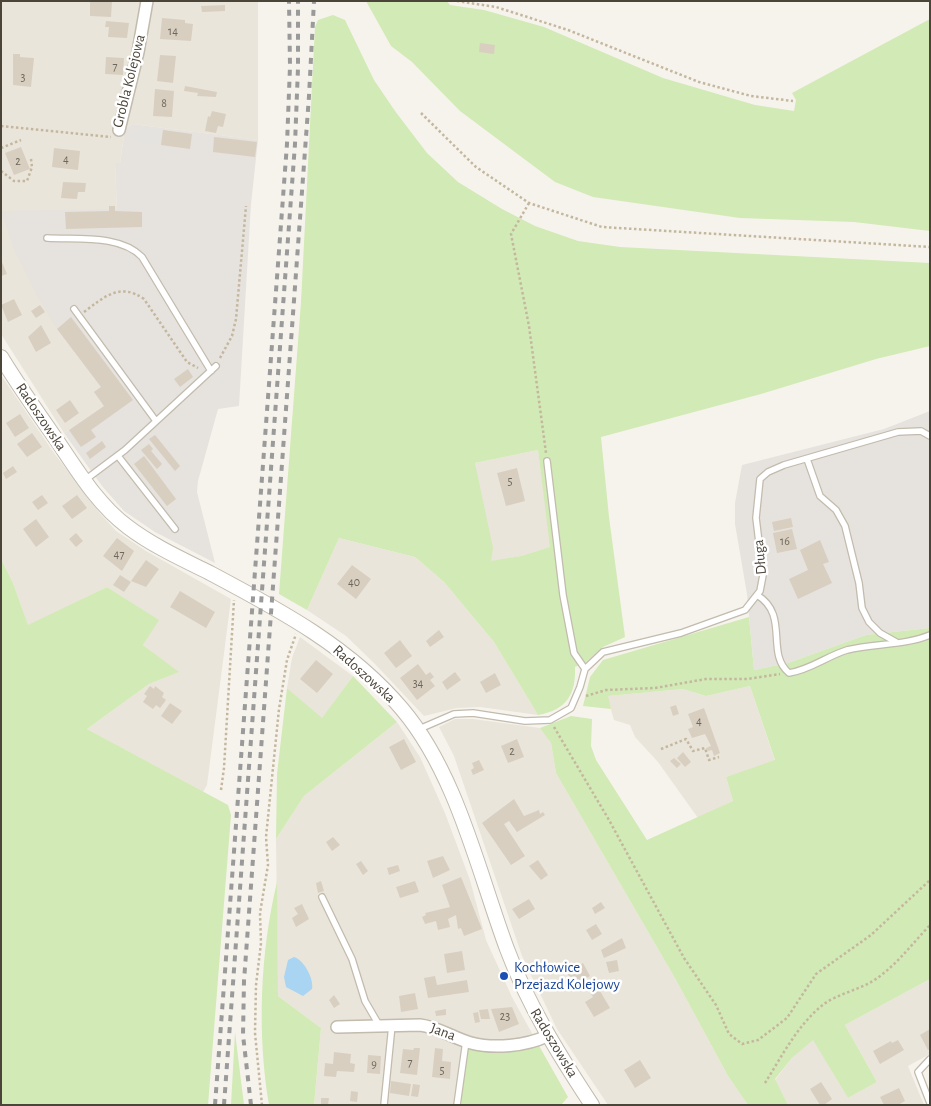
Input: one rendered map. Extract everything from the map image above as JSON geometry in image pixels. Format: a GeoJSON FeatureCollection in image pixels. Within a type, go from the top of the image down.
{"type":"FeatureCollection","features":[{"type":"Feature","properties":{"kind":"street","name":"Grobla Kolejowa"},"geometry":{"type":"LineString","coordinates":[[119,130],[138,52],[147,1]]}},
{"type":"Feature","properties":{"kind":"street","name":"Radoszowska"},"geometry":{"type":"LineString","coordinates":[[1,357],[85,480],[105,506],[137,533],[287,615],[345,654],[386,691],[418,730],[442,772],[519,979],[548,1036],[592,1105]]}},
{"type":"Feature","properties":{"kind":"street","name":"Jana"},"geometry":{"type":"LineString","coordinates":[[337,1027],[380,1025],[429,1026],[466,1041],[496,1046],[529,1042],[548,1036]]}},
{"type":"Feature","properties":{"kind":"lane"},"geometry":{"type":"LineString","coordinates":[[47,238],[110,242],[135,250],[142,257],[213,368],[118,456],[85,480]]}},
{"type":"Feature","properties":{"kind":"lane"},"geometry":{"type":"LineString","coordinates":[[74,309],[156,421]]}},
{"type":"Feature","properties":{"kind":"lane","name":"Długa"},"geometry":{"type":"LineString","coordinates":[[585,669],[603,652],[681,633],[745,610],[757,595],[763,575],[756,518],[760,479],[768,472],[875,439],[911,430],[921,431],[930,436]]}},
{"type":"Feature","properties":{"kind":"lane"},"geometry":{"type":"LineString","coordinates":[[118,456],[175,529]]}},
{"type":"Feature","properties":{"kind":"lane"},"geometry":{"type":"LineString","coordinates":[[807,459],[820,496],[836,510],[845,526],[855,565],[862,608],[869,622],[880,633],[900,644]]}},
{"type":"Feature","properties":{"kind":"lane"},"geometry":{"type":"LineString","coordinates":[[418,730],[454,714],[473,713],[525,721],[550,720],[571,708],[580,688],[585,669],[574,653],[563,595],[547,461]]}},
{"type":"Feature","properties":{"kind":"lane"},"geometry":{"type":"LineString","coordinates":[[757,595],[771,606],[775,619],[780,659],[789,673],[800,672],[837,654],[856,648],[883,644],[900,644],[930,635]]}},
{"type":"Feature","properties":{"kind":"lane"},"geometry":{"type":"LineString","coordinates":[[322,897],[352,959],[365,1001],[373,1018],[380,1025]]}},
{"type":"Feature","properties":{"kind":"lane"},"geometry":{"type":"LineString","coordinates":[[384,1105],[392,1025]]}},
{"type":"Feature","properties":{"kind":"lane"},"geometry":{"type":"LineString","coordinates":[[457,1105],[466,1041]]}},
{"type":"Feature","properties":{"kind":"lane"},"geometry":{"type":"LineString","coordinates":[[930,1059],[918,1072],[930,1103]]}},
{"type":"Feature","properties":{"kind":"path"},"geometry":{"type":"LineString","coordinates":[[457,1],[496,7],[568,30],[699,82],[751,96],[793,101]]}},
{"type":"Feature","properties":{"kind":"path"},"geometry":{"type":"LineString","coordinates":[[422,113],[476,168],[529,203],[602,227],[930,248]]}},
{"type":"Feature","properties":{"kind":"path","name":"Grobla Kolejowa"},"geometry":{"type":"LineString","coordinates":[[1,126],[108,138],[114,137],[119,130]]}},
{"type":"Feature","properties":{"kind":"path"},"geometry":{"type":"LineString","coordinates":[[1,148],[21,140]]}},
{"type":"Feature","properties":{"kind":"path"},"geometry":{"type":"LineString","coordinates":[[1,172],[14,182],[27,181],[32,167],[31,159]]}},
{"type":"Feature","properties":{"kind":"path"},"geometry":{"type":"LineString","coordinates":[[529,203],[511,234],[529,326],[547,461]]}},
{"type":"Feature","properties":{"kind":"path"},"geometry":{"type":"LineString","coordinates":[[79,315],[113,292],[129,291],[144,299],[187,362],[213,368],[234,328],[246,206]]}},
{"type":"Feature","properties":{"kind":"path"},"geometry":{"type":"LineString","coordinates":[[221,790],[235,597]]}},
{"type":"Feature","properties":{"kind":"path"},"geometry":{"type":"LineString","coordinates":[[262,1105],[255,1032],[256,985],[261,943],[260,907],[268,865],[266,837],[279,709],[288,660],[297,631],[304,635]]}},
{"type":"Feature","properties":{"kind":"path"},"geometry":{"type":"LineString","coordinates":[[589,694],[606,690],[654,688],[706,679],[747,679],[789,673]]}},
{"type":"Feature","properties":{"kind":"path"},"geometry":{"type":"LineString","coordinates":[[550,720],[586,779],[684,958],[716,1005],[730,1034],[742,1044],[758,1040],[787,1018],[816,974],[871,935],[930,880]]}},
{"type":"Feature","properties":{"kind":"path"},"geometry":{"type":"LineString","coordinates":[[661,749],[686,740],[693,751],[705,748],[709,760],[719,757]]}},
{"type":"Feature","properties":{"kind":"path"},"geometry":{"type":"LineString","coordinates":[[765,1083],[794,1038],[811,1016],[825,1003],[870,983],[884,974],[903,957],[930,925]]}},
{"type":"Feature","properties":{"kind":"shaded area"},"geometry":{"type":"Polygon","coordinates":[[[1,1],[258,1],[258,140],[132,124],[125,129],[120,163],[115,163],[117,209],[57,329],[112,401],[64,433],[1,334],[1,1]]]}},
{"type":"Feature","properties":{"kind":"shaded area"},"geometry":{"type":"Polygon","coordinates":[[[132,124],[258,140],[251,204],[239,406],[218,409],[198,481],[197,492],[215,563],[155,532],[124,511],[102,486],[64,433],[104,406],[94,392],[100,386],[57,329],[36,294],[13,247],[1,211],[117,209],[115,163],[120,163],[125,129],[132,124]]]}},
{"type":"Feature","properties":{"kind":"shaded area"},"geometry":{"type":"Polygon","coordinates":[[[135,126],[161,130],[159,144],[133,141],[135,126]]]}},
{"type":"Feature","properties":{"kind":"shaded area"},"geometry":{"type":"Polygon","coordinates":[[[1,375],[54,453],[98,511],[116,531],[146,551],[231,599],[207,785],[203,792],[87,729],[149,684],[178,672],[143,645],[158,620],[107,587],[28,626],[13,583],[1,559],[1,375]]]}},
{"type":"Feature","properties":{"kind":"shaded area"},"geometry":{"type":"Polygon","coordinates":[[[930,411],[930,628],[866,635],[788,663],[754,670],[747,594],[735,524],[735,503],[742,465],[884,429],[930,411]]]}},
{"type":"Feature","properties":{"kind":"shaded area"},"geometry":{"type":"Polygon","coordinates":[[[538,450],[551,547],[491,562],[475,463],[538,450]]]}},
{"type":"Feature","properties":{"kind":"shaded area"},"geometry":{"type":"Polygon","coordinates":[[[339,538],[415,557],[444,582],[494,642],[538,715],[480,707],[457,708],[424,716],[346,636],[307,610],[339,538]]]}},
{"type":"Feature","properties":{"kind":"shaded area"},"geometry":{"type":"Polygon","coordinates":[[[300,637],[353,676],[322,719],[287,688],[292,658],[300,637]]]}},
{"type":"Feature","properties":{"kind":"shaded area"},"geometry":{"type":"Polygon","coordinates":[[[750,686],[775,761],[726,777],[733,801],[698,818],[658,762],[635,737],[630,725],[614,720],[607,696],[683,689],[706,696],[750,686]]]}},
{"type":"Feature","properties":{"kind":"shaded area"},"geometry":{"type":"Polygon","coordinates":[[[455,719],[473,719],[540,728],[545,733],[551,743],[556,773],[676,980],[728,1076],[748,1105],[608,1105],[557,1029],[522,956],[454,756],[439,727],[455,719]]]}},
{"type":"Feature","properties":{"kind":"shaded area"},"geometry":{"type":"Polygon","coordinates":[[[397,722],[420,757],[445,813],[470,880],[486,940],[512,997],[534,1037],[498,1043],[467,1036],[461,1105],[314,1105],[321,1028],[278,996],[276,839],[304,796],[397,722]]]}},
{"type":"Feature","properties":{"kind":"shaded area"},"geometry":{"type":"Polygon","coordinates":[[[930,979],[930,1054],[908,1066],[924,1105],[788,1105],[775,1080],[792,1058],[813,1039],[848,1098],[877,1082],[845,1025],[930,979]]]}},
{"type":"Feature","properties":{"kind":"green space"},"geometry":{"type":"Polygon","coordinates":[[[366,1],[447,1],[450,5],[484,10],[544,27],[663,78],[755,105],[794,111],[796,100],[792,93],[930,19],[930,231],[854,222],[740,218],[593,197],[555,182],[460,111],[412,62],[391,46],[366,1]]]}},
{"type":"Feature","properties":{"kind":"green space"},"geometry":{"type":"Polygon","coordinates":[[[333,15],[345,20],[374,80],[427,153],[458,182],[502,209],[535,226],[578,241],[620,247],[930,263],[930,346],[876,359],[761,394],[601,437],[609,517],[625,637],[603,647],[586,662],[575,667],[574,685],[568,699],[563,705],[548,713],[538,715],[494,642],[444,582],[415,557],[339,538],[307,610],[279,594],[301,302],[315,27],[318,20],[333,15]],[[538,450],[475,463],[493,548],[491,561],[521,556],[550,547],[538,450]]]}},
{"type":"Feature","properties":{"kind":"green space"},"geometry":{"type":"Polygon","coordinates":[[[1,559],[13,583],[28,625],[107,587],[159,620],[143,645],[179,672],[149,684],[87,729],[228,805],[231,815],[208,1105],[1,1105],[1,559]]]}},
{"type":"Feature","properties":{"kind":"green space"},"geometry":{"type":"Polygon","coordinates":[[[749,617],[754,670],[788,663],[866,635],[930,628],[930,979],[845,1025],[877,1082],[848,1098],[813,1040],[792,1058],[775,1079],[788,1105],[748,1105],[728,1076],[676,980],[556,773],[551,743],[540,728],[571,716],[592,719],[591,746],[596,760],[647,840],[733,801],[726,777],[775,760],[750,686],[706,696],[683,689],[608,696],[611,709],[583,706],[590,677],[603,660],[749,617]]]}},
{"type":"Feature","properties":{"kind":"green space"},"geometry":{"type":"Polygon","coordinates":[[[353,676],[397,722],[304,796],[276,839],[277,774],[287,688],[322,718],[353,676]]]}},
{"type":"Feature","properties":{"kind":"green space"},"geometry":{"type":"Polygon","coordinates":[[[277,882],[278,996],[321,1028],[314,1105],[269,1105],[263,1050],[262,993],[267,937],[277,882]]]}},
{"type":"Feature","properties":{"kind":"green space"},"geometry":{"type":"Polygon","coordinates":[[[235,1032],[244,1105],[231,1105],[235,1032]]]}},
{"type":"Feature","properties":{"kind":"green space"},"geometry":{"type":"Polygon","coordinates":[[[538,1044],[568,1097],[561,1105],[461,1105],[466,1049],[502,1052],[538,1044]]]}},
{"type":"Feature","properties":{"kind":"water"},"geometry":{"type":"Polygon","coordinates":[[[294,957],[305,966],[310,975],[312,989],[303,996],[286,987],[284,977],[288,960],[294,957]]]}},
{"type":"Feature","properties":{"kind":"building"},"geometry":{"type":"Polygon","coordinates":[[[90,1],[112,2],[111,17],[90,16],[90,1]]]}},
{"type":"Feature","properties":{"kind":"building"},"geometry":{"type":"Polygon","coordinates":[[[225,5],[225,11],[202,12],[201,6],[225,5]]]}},
{"type":"Feature","properties":{"kind":"building"},"geometry":{"type":"Polygon","coordinates":[[[162,18],[185,20],[185,23],[193,24],[191,41],[160,39],[162,18]]]}},
{"type":"Feature","properties":{"kind":"building"},"geometry":{"type":"Polygon","coordinates":[[[106,21],[129,23],[127,38],[108,37],[109,27],[105,27],[106,21]]]}},
{"type":"Feature","properties":{"kind":"building"},"geometry":{"type":"Polygon","coordinates":[[[480,43],[495,45],[494,54],[479,52],[480,43]]]}},
{"type":"Feature","properties":{"kind":"building"},"geometry":{"type":"Polygon","coordinates":[[[13,54],[20,54],[20,57],[34,58],[31,87],[13,85],[13,54]]]}},
{"type":"Feature","properties":{"kind":"building"},"geometry":{"type":"Polygon","coordinates":[[[160,55],[176,56],[173,83],[157,81],[160,55]]]}},
{"type":"Feature","properties":{"kind":"building"},"geometry":{"type":"Polygon","coordinates":[[[106,57],[124,58],[123,75],[105,74],[106,57]]]}},
{"type":"Feature","properties":{"kind":"building"},"geometry":{"type":"Polygon","coordinates":[[[185,86],[217,92],[216,97],[197,96],[198,93],[184,91],[185,86]]]}},
{"type":"Feature","properties":{"kind":"building"},"geometry":{"type":"Polygon","coordinates":[[[155,89],[174,91],[172,117],[153,116],[155,89]]]}},
{"type":"Feature","properties":{"kind":"building"},"geometry":{"type":"Polygon","coordinates":[[[212,111],[226,114],[223,127],[218,126],[216,133],[205,131],[208,116],[210,117],[212,111]]]}},
{"type":"Feature","properties":{"kind":"building"},"geometry":{"type":"Polygon","coordinates":[[[163,130],[192,134],[190,149],[161,145],[163,130]]]}},
{"type":"Feature","properties":{"kind":"building"},"geometry":{"type":"Polygon","coordinates":[[[214,137],[257,142],[255,157],[213,152],[214,137]]]}},
{"type":"Feature","properties":{"kind":"building"},"geometry":{"type":"Polygon","coordinates":[[[21,147],[30,169],[14,175],[5,153],[21,147]]]}},
{"type":"Feature","properties":{"kind":"building"},"geometry":{"type":"Polygon","coordinates":[[[54,148],[80,151],[78,170],[52,167],[54,148]]]}},
{"type":"Feature","properties":{"kind":"building"},"geometry":{"type":"Polygon","coordinates":[[[63,182],[86,183],[85,192],[78,192],[77,199],[61,198],[63,182]]]}},
{"type":"Feature","properties":{"kind":"building"},"geometry":{"type":"Polygon","coordinates":[[[109,206],[115,206],[115,211],[142,212],[142,227],[66,229],[65,212],[109,211],[109,206]]]}},
{"type":"Feature","properties":{"kind":"building"},"geometry":{"type":"Polygon","coordinates":[[[1,260],[7,274],[1,276],[1,260]]]}},
{"type":"Feature","properties":{"kind":"building"},"geometry":{"type":"Polygon","coordinates":[[[14,299],[22,315],[8,322],[1,305],[14,299]]]}},
{"type":"Feature","properties":{"kind":"building"},"geometry":{"type":"Polygon","coordinates":[[[40,305],[45,312],[36,318],[31,311],[40,305]]]}},
{"type":"Feature","properties":{"kind":"building"},"geometry":{"type":"Polygon","coordinates":[[[71,317],[133,400],[91,430],[96,437],[81,447],[69,430],[104,406],[94,392],[101,387],[57,329],[71,317]]]}},
{"type":"Feature","properties":{"kind":"building"},"geometry":{"type":"Polygon","coordinates":[[[41,325],[51,343],[36,352],[28,337],[41,325]]]}},
{"type":"Feature","properties":{"kind":"building"},"geometry":{"type":"Polygon","coordinates":[[[188,369],[193,377],[180,387],[174,379],[188,369]]]}},
{"type":"Feature","properties":{"kind":"building"},"geometry":{"type":"Polygon","coordinates":[[[70,400],[79,413],[65,423],[56,410],[70,400]]]}},
{"type":"Feature","properties":{"kind":"building"},"geometry":{"type":"Polygon","coordinates":[[[20,414],[29,428],[15,437],[6,423],[20,414]]]}},
{"type":"Feature","properties":{"kind":"building"},"geometry":{"type":"Polygon","coordinates":[[[32,433],[42,447],[27,457],[17,444],[32,433]]]}},
{"type":"Feature","properties":{"kind":"building"},"geometry":{"type":"Polygon","coordinates":[[[155,435],[180,466],[175,471],[149,439],[155,435]]]}},
{"type":"Feature","properties":{"kind":"building"},"geometry":{"type":"Polygon","coordinates":[[[102,441],[106,447],[90,459],[86,453],[102,441]]]}},
{"type":"Feature","properties":{"kind":"building"},"geometry":{"type":"Polygon","coordinates":[[[149,444],[153,449],[151,451],[162,464],[157,469],[141,450],[149,444]]]}},
{"type":"Feature","properties":{"kind":"building"},"geometry":{"type":"Polygon","coordinates":[[[144,456],[176,499],[167,506],[134,464],[144,456]]]}},
{"type":"Feature","properties":{"kind":"building"},"geometry":{"type":"Polygon","coordinates":[[[13,466],[17,472],[6,479],[3,473],[13,466]]]}},
{"type":"Feature","properties":{"kind":"building"},"geometry":{"type":"Polygon","coordinates":[[[517,468],[525,501],[506,506],[497,473],[517,468]]]}},
{"type":"Feature","properties":{"kind":"building"},"geometry":{"type":"Polygon","coordinates":[[[42,495],[48,503],[38,510],[32,502],[42,495]]]}},
{"type":"Feature","properties":{"kind":"building"},"geometry":{"type":"Polygon","coordinates":[[[77,495],[87,508],[72,519],[62,506],[77,495]]]}},
{"type":"Feature","properties":{"kind":"building"},"geometry":{"type":"Polygon","coordinates":[[[791,518],[793,527],[774,531],[772,522],[791,518]]]}},
{"type":"Feature","properties":{"kind":"building"},"geometry":{"type":"Polygon","coordinates":[[[36,519],[49,537],[36,547],[23,529],[36,519]]]}},
{"type":"Feature","properties":{"kind":"building"},"geometry":{"type":"Polygon","coordinates":[[[792,529],[797,549],[777,553],[773,533],[792,529]]]}},
{"type":"Feature","properties":{"kind":"building"},"geometry":{"type":"Polygon","coordinates":[[[76,533],[83,541],[76,547],[69,539],[76,533]]]}},
{"type":"Feature","properties":{"kind":"building"},"geometry":{"type":"Polygon","coordinates":[[[117,538],[134,551],[122,571],[103,556],[117,538]]]}},
{"type":"Feature","properties":{"kind":"building"},"geometry":{"type":"Polygon","coordinates":[[[820,540],[829,562],[823,564],[832,583],[798,599],[789,579],[808,570],[800,550],[820,540]]]}},
{"type":"Feature","properties":{"kind":"building"},"geometry":{"type":"Polygon","coordinates":[[[146,560],[159,569],[146,587],[131,581],[146,560]]]}},
{"type":"Feature","properties":{"kind":"building"},"geometry":{"type":"Polygon","coordinates":[[[352,565],[371,579],[356,599],[337,584],[352,565]]]}},
{"type":"Feature","properties":{"kind":"building"},"geometry":{"type":"Polygon","coordinates":[[[120,575],[131,582],[124,592],[113,585],[120,575]]]}},
{"type":"Feature","properties":{"kind":"building"},"geometry":{"type":"Polygon","coordinates":[[[180,591],[215,612],[206,628],[170,607],[180,591]]]}},
{"type":"Feature","properties":{"kind":"building"},"geometry":{"type":"Polygon","coordinates":[[[439,630],[444,637],[430,647],[426,641],[439,630]]]}},
{"type":"Feature","properties":{"kind":"building"},"geometry":{"type":"Polygon","coordinates":[[[400,640],[412,656],[396,668],[384,653],[400,640]]]}},
{"type":"Feature","properties":{"kind":"building"},"geometry":{"type":"Polygon","coordinates":[[[316,660],[333,674],[317,693],[300,679],[316,660]]]}},
{"type":"Feature","properties":{"kind":"building"},"geometry":{"type":"Polygon","coordinates":[[[418,664],[426,675],[430,672],[434,677],[430,680],[435,686],[417,700],[400,678],[418,664]]]}},
{"type":"Feature","properties":{"kind":"building"},"geometry":{"type":"Polygon","coordinates":[[[455,672],[461,680],[447,690],[442,682],[455,672]]]}},
{"type":"Feature","properties":{"kind":"building"},"geometry":{"type":"Polygon","coordinates":[[[495,673],[501,685],[486,693],[480,682],[495,673]]]}},
{"type":"Feature","properties":{"kind":"building"},"geometry":{"type":"Polygon","coordinates":[[[150,686],[154,689],[155,686],[164,693],[162,697],[166,700],[160,708],[156,705],[153,709],[143,702],[147,696],[144,694],[150,686]]]}},
{"type":"Feature","properties":{"kind":"building"},"geometry":{"type":"Polygon","coordinates":[[[170,703],[182,711],[172,724],[161,716],[170,703]]]}},
{"type":"Feature","properties":{"kind":"building"},"geometry":{"type":"Polygon","coordinates":[[[676,705],[679,714],[673,716],[670,707],[676,705]]]}},
{"type":"Feature","properties":{"kind":"building"},"geometry":{"type":"Polygon","coordinates":[[[704,708],[720,753],[714,756],[712,750],[708,751],[706,748],[711,746],[705,734],[692,738],[688,729],[693,727],[688,714],[704,708]]]}},
{"type":"Feature","properties":{"kind":"building"},"geometry":{"type":"Polygon","coordinates":[[[404,739],[416,762],[401,770],[389,747],[404,739]]]}},
{"type":"Feature","properties":{"kind":"building"},"geometry":{"type":"Polygon","coordinates":[[[517,739],[524,757],[508,763],[501,746],[517,739]]]}},
{"type":"Feature","properties":{"kind":"building"},"geometry":{"type":"Polygon","coordinates":[[[683,752],[691,762],[685,767],[677,758],[683,752]]]}},
{"type":"Feature","properties":{"kind":"building"},"geometry":{"type":"Polygon","coordinates":[[[674,758],[681,764],[677,768],[670,761],[674,758]]]}},
{"type":"Feature","properties":{"kind":"building"},"geometry":{"type":"Polygon","coordinates":[[[479,760],[484,770],[473,775],[471,770],[474,768],[472,763],[479,760]]]}},
{"type":"Feature","properties":{"kind":"building"},"geometry":{"type":"Polygon","coordinates":[[[514,799],[524,816],[539,810],[540,814],[543,812],[545,815],[517,832],[509,821],[504,824],[525,856],[511,865],[482,823],[514,799]]]}},
{"type":"Feature","properties":{"kind":"building"},"geometry":{"type":"Polygon","coordinates":[[[333,837],[340,845],[332,851],[326,842],[333,837]]]}},
{"type":"Feature","properties":{"kind":"building"},"geometry":{"type":"Polygon","coordinates":[[[443,856],[450,870],[433,878],[427,861],[443,856]]]}},
{"type":"Feature","properties":{"kind":"building"},"geometry":{"type":"Polygon","coordinates":[[[538,860],[548,875],[541,880],[529,866],[538,860]]]}},
{"type":"Feature","properties":{"kind":"building"},"geometry":{"type":"Polygon","coordinates":[[[361,861],[368,871],[363,875],[356,864],[361,861]]]}},
{"type":"Feature","properties":{"kind":"building"},"geometry":{"type":"Polygon","coordinates":[[[398,865],[400,871],[389,875],[387,868],[398,865]]]}},
{"type":"Feature","properties":{"kind":"building"},"geometry":{"type":"Polygon","coordinates":[[[461,877],[482,929],[464,936],[461,928],[458,929],[456,915],[448,919],[450,927],[438,930],[436,921],[425,924],[422,917],[426,915],[425,913],[450,907],[442,885],[461,877]]]}},
{"type":"Feature","properties":{"kind":"building"},"geometry":{"type":"Polygon","coordinates":[[[321,881],[324,891],[318,893],[316,883],[321,881]]]}},
{"type":"Feature","properties":{"kind":"building"},"geometry":{"type":"Polygon","coordinates":[[[415,881],[419,892],[400,898],[396,887],[415,881]]]}},
{"type":"Feature","properties":{"kind":"building"},"geometry":{"type":"Polygon","coordinates":[[[529,899],[535,909],[519,919],[512,909],[529,899]]]}},
{"type":"Feature","properties":{"kind":"building"},"geometry":{"type":"Polygon","coordinates":[[[601,902],[605,908],[595,914],[592,908],[601,902]]]}},
{"type":"Feature","properties":{"kind":"building"},"geometry":{"type":"Polygon","coordinates":[[[302,904],[309,919],[296,927],[292,918],[298,914],[294,908],[302,904]]]}},
{"type":"Feature","properties":{"kind":"building"},"geometry":{"type":"Polygon","coordinates":[[[596,924],[602,934],[592,940],[586,930],[596,924]]]}},
{"type":"Feature","properties":{"kind":"building"},"geometry":{"type":"Polygon","coordinates":[[[622,938],[626,948],[604,958],[601,950],[622,938]]]}},
{"type":"Feature","properties":{"kind":"building"},"geometry":{"type":"Polygon","coordinates":[[[462,951],[465,970],[447,973],[444,954],[462,951]]]}},
{"type":"Feature","properties":{"kind":"building"},"geometry":{"type":"Polygon","coordinates":[[[617,960],[619,971],[609,973],[606,962],[617,960]]]}},
{"type":"Feature","properties":{"kind":"building"},"geometry":{"type":"Polygon","coordinates":[[[583,963],[590,976],[575,985],[567,973],[583,963]]]}},
{"type":"Feature","properties":{"kind":"building"},"geometry":{"type":"Polygon","coordinates":[[[435,976],[437,985],[467,980],[469,992],[428,998],[424,978],[435,976]]]}},
{"type":"Feature","properties":{"kind":"building"},"geometry":{"type":"Polygon","coordinates":[[[618,980],[621,985],[615,989],[612,983],[618,980]]]}},
{"type":"Feature","properties":{"kind":"building"},"geometry":{"type":"Polygon","coordinates":[[[600,991],[610,1008],[594,1017],[585,1002],[593,997],[591,994],[600,991]]]}},
{"type":"Feature","properties":{"kind":"building"},"geometry":{"type":"Polygon","coordinates":[[[415,993],[418,1009],[401,1012],[399,996],[415,993]]]}},
{"type":"Feature","properties":{"kind":"building"},"geometry":{"type":"Polygon","coordinates":[[[334,995],[340,1004],[334,1008],[329,1000],[334,995]]]}},
{"type":"Feature","properties":{"kind":"building"},"geometry":{"type":"Polygon","coordinates":[[[512,1007],[519,1024],[499,1032],[491,1009],[512,1007]]]}},
{"type":"Feature","properties":{"kind":"building"},"geometry":{"type":"Polygon","coordinates":[[[446,1009],[446,1015],[436,1016],[435,1011],[446,1009]]]}},
{"type":"Feature","properties":{"kind":"building"},"geometry":{"type":"Polygon","coordinates":[[[488,1009],[490,1019],[481,1019],[479,1010],[488,1009]]]}},
{"type":"Feature","properties":{"kind":"building"},"geometry":{"type":"Polygon","coordinates":[[[478,1012],[480,1022],[475,1023],[473,1013],[478,1012]]]}},
{"type":"Feature","properties":{"kind":"building"},"geometry":{"type":"Polygon","coordinates":[[[930,1029],[930,1049],[928,1050],[920,1035],[930,1029]]]}},
{"type":"Feature","properties":{"kind":"building"},"geometry":{"type":"Polygon","coordinates":[[[898,1040],[904,1050],[880,1064],[873,1051],[891,1041],[892,1043],[898,1040]]]}},
{"type":"Feature","properties":{"kind":"building"},"geometry":{"type":"Polygon","coordinates":[[[414,1048],[420,1048],[417,1075],[400,1073],[403,1049],[413,1050],[414,1048]]]}},
{"type":"Feature","properties":{"kind":"building"},"geometry":{"type":"Polygon","coordinates":[[[435,1048],[443,1049],[442,1061],[451,1062],[450,1079],[432,1077],[435,1048]]]}},
{"type":"Feature","properties":{"kind":"building"},"geometry":{"type":"Polygon","coordinates":[[[334,1052],[351,1054],[350,1063],[355,1064],[354,1072],[337,1071],[336,1077],[324,1076],[325,1063],[333,1064],[334,1052]]]}},
{"type":"Feature","properties":{"kind":"building"},"geometry":{"type":"Polygon","coordinates":[[[368,1055],[381,1056],[380,1074],[367,1073],[368,1055]]]}},
{"type":"Feature","properties":{"kind":"building"},"geometry":{"type":"Polygon","coordinates":[[[640,1060],[651,1078],[635,1088],[624,1070],[640,1060]]]}},
{"type":"Feature","properties":{"kind":"building"},"geometry":{"type":"Polygon","coordinates":[[[391,1081],[411,1084],[409,1096],[390,1093],[391,1081]]]}},
{"type":"Feature","properties":{"kind":"building"},"geometry":{"type":"Polygon","coordinates":[[[821,1082],[832,1099],[824,1105],[820,1105],[810,1089],[821,1082]]]}},
{"type":"Feature","properties":{"kind":"building"},"geometry":{"type":"Polygon","coordinates":[[[413,1084],[420,1085],[418,1097],[411,1096],[413,1084]]]}},
{"type":"Feature","properties":{"kind":"building"},"geometry":{"type":"Polygon","coordinates":[[[899,1088],[905,1101],[898,1105],[884,1105],[880,1097],[899,1088]]]}},
{"type":"Feature","properties":{"kind":"building"},"geometry":{"type":"Polygon","coordinates":[[[351,1091],[358,1092],[357,1102],[350,1101],[351,1091]]]}},
{"type":"Feature","properties":{"kind":"building"},"geometry":{"type":"Polygon","coordinates":[[[321,1098],[329,1098],[328,1105],[321,1105],[321,1098]]]}},
{"type":"Feature","properties":{"kind":"railway"},"geometry":{"type":"LineString","coordinates":[[215,1105],[287,144],[290,66],[289,1]]}},
{"type":"Feature","properties":{"kind":"railway"},"geometry":{"type":"LineString","coordinates":[[224,1105],[295,144],[298,1]]}},
{"type":"Feature","properties":{"kind":"railway"},"geometry":{"type":"LineString","coordinates":[[251,1105],[243,1035],[244,981],[309,96],[314,1]]}},
{"type":"Feature","properties":{"kind":"place","name":"Kochłowice Przejazd Kolejowy"},"geometry":{"type":"Point","coordinates":[504,976]}}]}
